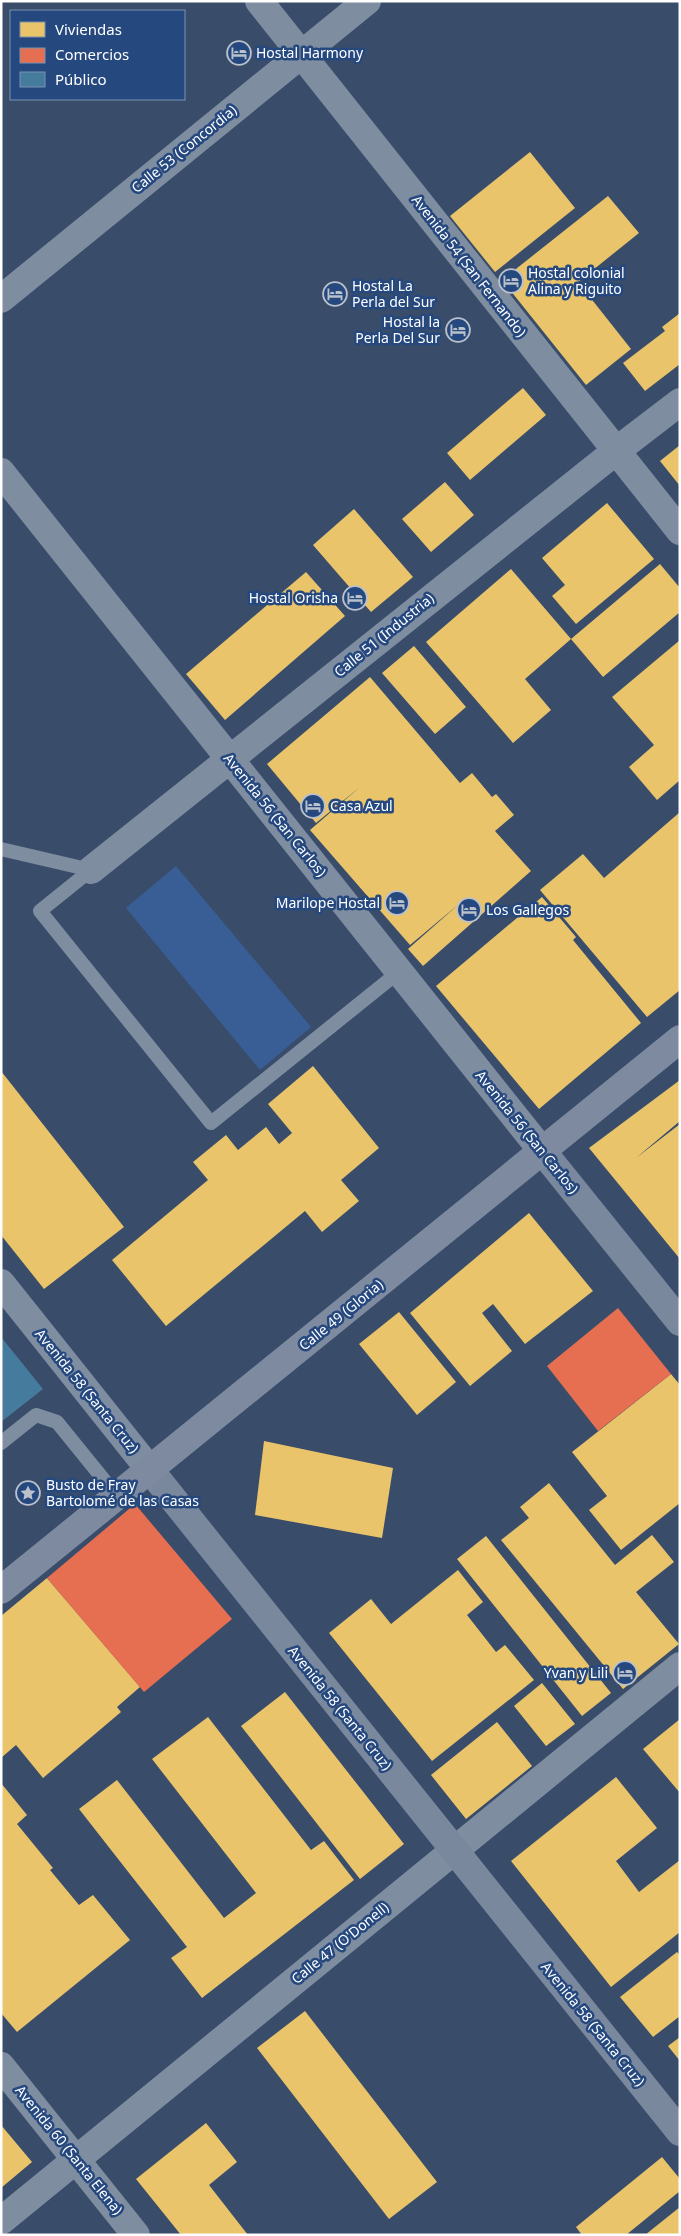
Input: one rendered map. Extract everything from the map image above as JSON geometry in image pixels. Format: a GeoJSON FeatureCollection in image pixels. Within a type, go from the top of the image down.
{"type":"FeatureCollection","features":[{"type":"Feature","properties":{"kind":"main road","name":"Calle 49 (Gloria)"},"geometry":{"type":"LineString","coordinates":[[4,1582],[150,1470],[680,1039]]}},
{"type":"Feature","properties":{"kind":"main road","name":"Avenida 56 (San Carlos)"},"geometry":{"type":"LineString","coordinates":[[543,1152],[680,1322]]}},
{"type":"Feature","properties":{"kind":"main road","name":"Avenida 58 (Santa Cruz)"},"geometry":{"type":"LineString","coordinates":[[150,1470],[680,2132]]}},
{"type":"Feature","properties":{"kind":"street","name":"Avenida 54 (San Fernando)"},"geometry":{"type":"LineString","coordinates":[[259,1],[680,531]]}},
{"type":"Feature","properties":{"kind":"street","name":"Calle 53 (Concordia)"},"geometry":{"type":"LineString","coordinates":[[1,299],[367,1]]}},
{"type":"Feature","properties":{"kind":"street","name":"Calle 51 (Industria)"},"geometry":{"type":"LineString","coordinates":[[91,870],[680,402]]}},
{"type":"Feature","properties":{"kind":"street","name":"Avenida 56 (San Carlos)"},"geometry":{"type":"LineString","coordinates":[[1,472],[543,1152]]}},
{"type":"Feature","properties":{"kind":"street","name":"Avenida 58 (Santa Cruz)"},"geometry":{"type":"LineString","coordinates":[[1,1283],[150,1470]]}},
{"type":"Feature","properties":{"kind":"street","name":"Calle 47 (O'Donell)"},"geometry":{"type":"LineString","coordinates":[[1,2221],[680,1666]]}},
{"type":"Feature","properties":{"kind":"street","name":"Avenida 60 (Santa Elena)"},"geometry":{"type":"LineString","coordinates":[[1,2066],[136,2235]]}},
{"type":"Feature","properties":{"kind":"lane"},"geometry":{"type":"LineString","coordinates":[[1,849],[91,870]]}},
{"type":"Feature","properties":{"kind":"lane"},"geometry":{"type":"LineString","coordinates":[[91,870],[40,911],[211,1123],[400,971]]}},
{"type":"Feature","properties":{"kind":"lane"},"geometry":{"type":"LineString","coordinates":[[1,1443],[36,1415],[57,1422],[117,1496]]}},
{"type":"Feature","properties":{"kind":"shaded area"},"geometry":{"type":"Polygon","coordinates":[[[176,866],[311,1027],[260,1070],[126,908],[176,866]]]}},
{"type":"Feature","properties":{"kind":"building: Viviendas"},"geometry":{"type":"Polygon","coordinates":[[[530,152],[575,208],[495,272],[450,216],[530,152]]]}},
{"type":"Feature","properties":{"kind":"building: Viviendas"},"geometry":{"type":"Polygon","coordinates":[[[608,196],[639,233],[578,282],[631,349],[586,385],[502,280],[608,196]]]}},
{"type":"Feature","properties":{"kind":"building: Viviendas"},"geometry":{"type":"Polygon","coordinates":[[[680,313],[680,364],[645,391],[623,363],[665,331],[662,327],[680,313]]]}},
{"type":"Feature","properties":{"kind":"building: Viviendas"},"geometry":{"type":"Polygon","coordinates":[[[523,388],[546,415],[470,480],[447,453],[523,388]]]}},
{"type":"Feature","properties":{"kind":"building: Viviendas"},"geometry":{"type":"Polygon","coordinates":[[[680,445],[680,486],[660,461],[680,445]]]}},
{"type":"Feature","properties":{"kind":"building: Viviendas"},"geometry":{"type":"Polygon","coordinates":[[[445,482],[474,515],[431,552],[402,519],[445,482]]]}},
{"type":"Feature","properties":{"kind":"building: Viviendas"},"geometry":{"type":"Polygon","coordinates":[[[607,503],[654,559],[576,624],[552,596],[565,585],[542,558],[607,503]]]}},
{"type":"Feature","properties":{"kind":"building: Viviendas"},"geometry":{"type":"Polygon","coordinates":[[[354,509],[413,577],[371,612],[313,545],[354,509]]]}},
{"type":"Feature","properties":{"kind":"building: Viviendas"},"geometry":{"type":"Polygon","coordinates":[[[660,564],[680,588],[680,612],[603,677],[571,639],[660,564]]]}},
{"type":"Feature","properties":{"kind":"building: Viviendas"},"geometry":{"type":"Polygon","coordinates":[[[511,569],[571,639],[525,679],[551,710],[513,743],[426,642],[511,569]]]}},
{"type":"Feature","properties":{"kind":"building: Viviendas"},"geometry":{"type":"Polygon","coordinates":[[[306,572],[345,616],[225,720],[186,674],[306,572]]]}},
{"type":"Feature","properties":{"kind":"building: Viviendas"},"geometry":{"type":"Polygon","coordinates":[[[680,640],[680,780],[657,800],[629,767],[654,745],[612,697],[680,640]]]}},
{"type":"Feature","properties":{"kind":"building: Viviendas"},"geometry":{"type":"Polygon","coordinates":[[[414,646],[466,707],[435,734],[382,673],[414,646]]]}},
{"type":"Feature","properties":{"kind":"building: Viviendas"},"geometry":{"type":"Polygon","coordinates":[[[370,677],[460,783],[472,773],[492,797],[496,794],[514,815],[495,831],[531,871],[423,966],[408,949],[459,904],[410,945],[310,830],[360,787],[316,823],[267,764],[370,677]]]}},
{"type":"Feature","properties":{"kind":"building: Viviendas"},"geometry":{"type":"Polygon","coordinates":[[[680,812],[680,990],[647,1017],[540,890],[583,854],[604,878],[680,812]]]}},
{"type":"Feature","properties":{"kind":"building: Viviendas"},"geometry":{"type":"Polygon","coordinates":[[[542,897],[576,937],[573,940],[641,1023],[539,1109],[436,986],[542,897]]]}},
{"type":"Feature","properties":{"kind":"building: Viviendas"},"geometry":{"type":"Polygon","coordinates":[[[313,1066],[379,1148],[341,1180],[359,1201],[322,1232],[305,1211],[166,1326],[112,1260],[208,1180],[193,1162],[226,1135],[238,1150],[266,1127],[279,1144],[292,1133],[268,1104],[313,1066]]]}},
{"type":"Feature","properties":{"kind":"building: Viviendas"},"geometry":{"type":"Polygon","coordinates":[[[1,1071],[124,1227],[44,1289],[1,1235],[1,1071]]]}},
{"type":"Feature","properties":{"kind":"building: Viviendas"},"geometry":{"type":"Polygon","coordinates":[[[680,1080],[680,1121],[636,1158],[680,1124],[680,1259],[589,1148],[680,1080]]]}},
{"type":"Feature","properties":{"kind":"building: Viviendas"},"geometry":{"type":"Polygon","coordinates":[[[529,1213],[593,1291],[525,1344],[493,1304],[482,1313],[512,1351],[470,1386],[410,1313],[529,1213]]]}},
{"type":"Feature","properties":{"kind":"building: Viviendas"},"geometry":{"type":"Polygon","coordinates":[[[399,1312],[456,1382],[417,1415],[359,1344],[399,1312]]]}},
{"type":"Feature","properties":{"kind":"building: Viviendas"},"geometry":{"type":"Polygon","coordinates":[[[671,1374],[680,1385],[680,1503],[621,1550],[589,1510],[607,1496],[572,1452],[671,1374]]]}},
{"type":"Feature","properties":{"kind":"building: Viviendas"},"geometry":{"type":"Polygon","coordinates":[[[264,1441],[393,1468],[382,1538],[255,1515],[264,1441]]]}},
{"type":"Feature","properties":{"kind":"building: Viviendas"},"geometry":{"type":"Polygon","coordinates":[[[549,1483],[615,1565],[652,1535],[674,1562],[636,1592],[679,1644],[623,1689],[501,1540],[529,1518],[520,1507],[549,1483]]]}},
{"type":"Feature","properties":{"kind":"building: Viviendas"},"geometry":{"type":"Polygon","coordinates":[[[486,1536],[611,1693],[582,1716],[457,1559],[486,1536]]]}},
{"type":"Feature","properties":{"kind":"building: Viviendas"},"geometry":{"type":"Polygon","coordinates":[[[458,1570],[483,1602],[467,1615],[496,1652],[505,1645],[534,1680],[432,1761],[329,1633],[371,1599],[391,1624],[458,1570]]]}},
{"type":"Feature","properties":{"kind":"building: Viviendas"},"geometry":{"type":"Polygon","coordinates":[[[47,1578],[140,1687],[117,1707],[121,1712],[43,1778],[16,1745],[1,1758],[1,1616],[47,1578]]]}},
{"type":"Feature","properties":{"kind":"building: Viviendas"},"geometry":{"type":"Polygon","coordinates":[[[542,1683],[575,1724],[546,1746],[514,1706],[542,1683]]]}},
{"type":"Feature","properties":{"kind":"building: Viviendas"},"geometry":{"type":"Polygon","coordinates":[[[285,1692],[404,1844],[360,1879],[241,1726],[285,1692]]]}},
{"type":"Feature","properties":{"kind":"building: Viviendas"},"geometry":{"type":"Polygon","coordinates":[[[208,1717],[311,1850],[324,1841],[354,1880],[202,1998],[171,1958],[187,1947],[79,1809],[117,1780],[224,1918],[256,1893],[152,1759],[208,1717]]]}},
{"type":"Feature","properties":{"kind":"building: Viviendas"},"geometry":{"type":"Polygon","coordinates":[[[680,1719],[680,1793],[643,1749],[680,1719]]]}},
{"type":"Feature","properties":{"kind":"building: Viviendas"},"geometry":{"type":"Polygon","coordinates":[[[497,1722],[532,1766],[466,1819],[431,1775],[497,1722]]]}},
{"type":"Feature","properties":{"kind":"building: Viviendas"},"geometry":{"type":"Polygon","coordinates":[[[616,1777],[657,1828],[616,1861],[639,1892],[680,1860],[680,1932],[611,1987],[511,1861],[616,1777]]]}},
{"type":"Feature","properties":{"kind":"building: Viviendas"},"geometry":{"type":"Polygon","coordinates":[[[1,1783],[27,1815],[17,1824],[53,1868],[50,1870],[79,1905],[93,1895],[130,1940],[17,2032],[1,2013],[1,1783]]]}},
{"type":"Feature","properties":{"kind":"building: Viviendas"},"geometry":{"type":"Polygon","coordinates":[[[677,1952],[680,1955],[680,2016],[653,2037],[620,1997],[677,1952]]]}},
{"type":"Feature","properties":{"kind":"building: Viviendas"},"geometry":{"type":"Polygon","coordinates":[[[305,2011],[437,2182],[389,2219],[257,2048],[305,2011]]]}},
{"type":"Feature","properties":{"kind":"building: Viviendas"},"geometry":{"type":"Polygon","coordinates":[[[680,2037],[680,2061],[668,2046],[680,2037]]]}},
{"type":"Feature","properties":{"kind":"building: Viviendas"},"geometry":{"type":"Polygon","coordinates":[[[206,2123],[237,2162],[209,2185],[248,2235],[181,2235],[136,2179],[206,2123]]]}},
{"type":"Feature","properties":{"kind":"building: Viviendas"},"geometry":{"type":"Polygon","coordinates":[[[1,2125],[32,2162],[1,2188],[1,2125]]]}},
{"type":"Feature","properties":{"kind":"building: Viviendas"},"geometry":{"type":"Polygon","coordinates":[[[662,2157],[680,2179],[680,2191],[626,2235],[582,2235],[576,2227],[662,2157]]]}},
{"type":"Feature","properties":{"kind":"building: Viviendas"},"geometry":{"type":"Polygon","coordinates":[[[680,2207],[680,2235],[645,2235],[680,2207]]]}},
{"type":"Feature","properties":{"kind":"building: Comercios"},"geometry":{"type":"Polygon","coordinates":[[[618,1308],[671,1374],[598,1431],[547,1366],[618,1308]]]}},
{"type":"Feature","properties":{"kind":"building: Comercios"},"geometry":{"type":"Polygon","coordinates":[[[135,1504],[232,1619],[144,1692],[47,1578],[135,1504]]]}},
{"type":"Feature","properties":{"kind":"building: Público"},"geometry":{"type":"Polygon","coordinates":[[[1,1337],[43,1389],[1,1422],[1,1337]]]}},
{"type":"Feature","properties":{"kind":"place","name":"Hostal Harmony"},"geometry":{"type":"Point","coordinates":[239,53]}},
{"type":"Feature","properties":{"kind":"place","name":"Hostal colonial Alina y Riguito"},"geometry":{"type":"Point","coordinates":[511,281]}},
{"type":"Feature","properties":{"kind":"place","name":"Hostal La Perla del Sur"},"geometry":{"type":"Point","coordinates":[335,294]}},
{"type":"Feature","properties":{"kind":"place","name":"Hostal la Perla Del Sur"},"geometry":{"type":"Point","coordinates":[458,330]}},
{"type":"Feature","properties":{"kind":"place","name":"Hostal Orisha"},"geometry":{"type":"Point","coordinates":[355,598]}},
{"type":"Feature","properties":{"kind":"place","name":"Casa Azul"},"geometry":{"type":"Point","coordinates":[313,806]}},
{"type":"Feature","properties":{"kind":"place","name":"Marilope Hostal"},"geometry":{"type":"Point","coordinates":[397,903]}},
{"type":"Feature","properties":{"kind":"place","name":"Los Gallegos"},"geometry":{"type":"Point","coordinates":[469,910]}},
{"type":"Feature","properties":{"kind":"place","name":"Busto de Fray Bartolomé de las Casas"},"geometry":{"type":"Point","coordinates":[28,1493]}},
{"type":"Feature","properties":{"kind":"place","name":"Yvan y Lili"},"geometry":{"type":"Point","coordinates":[625,1673]}}]}
